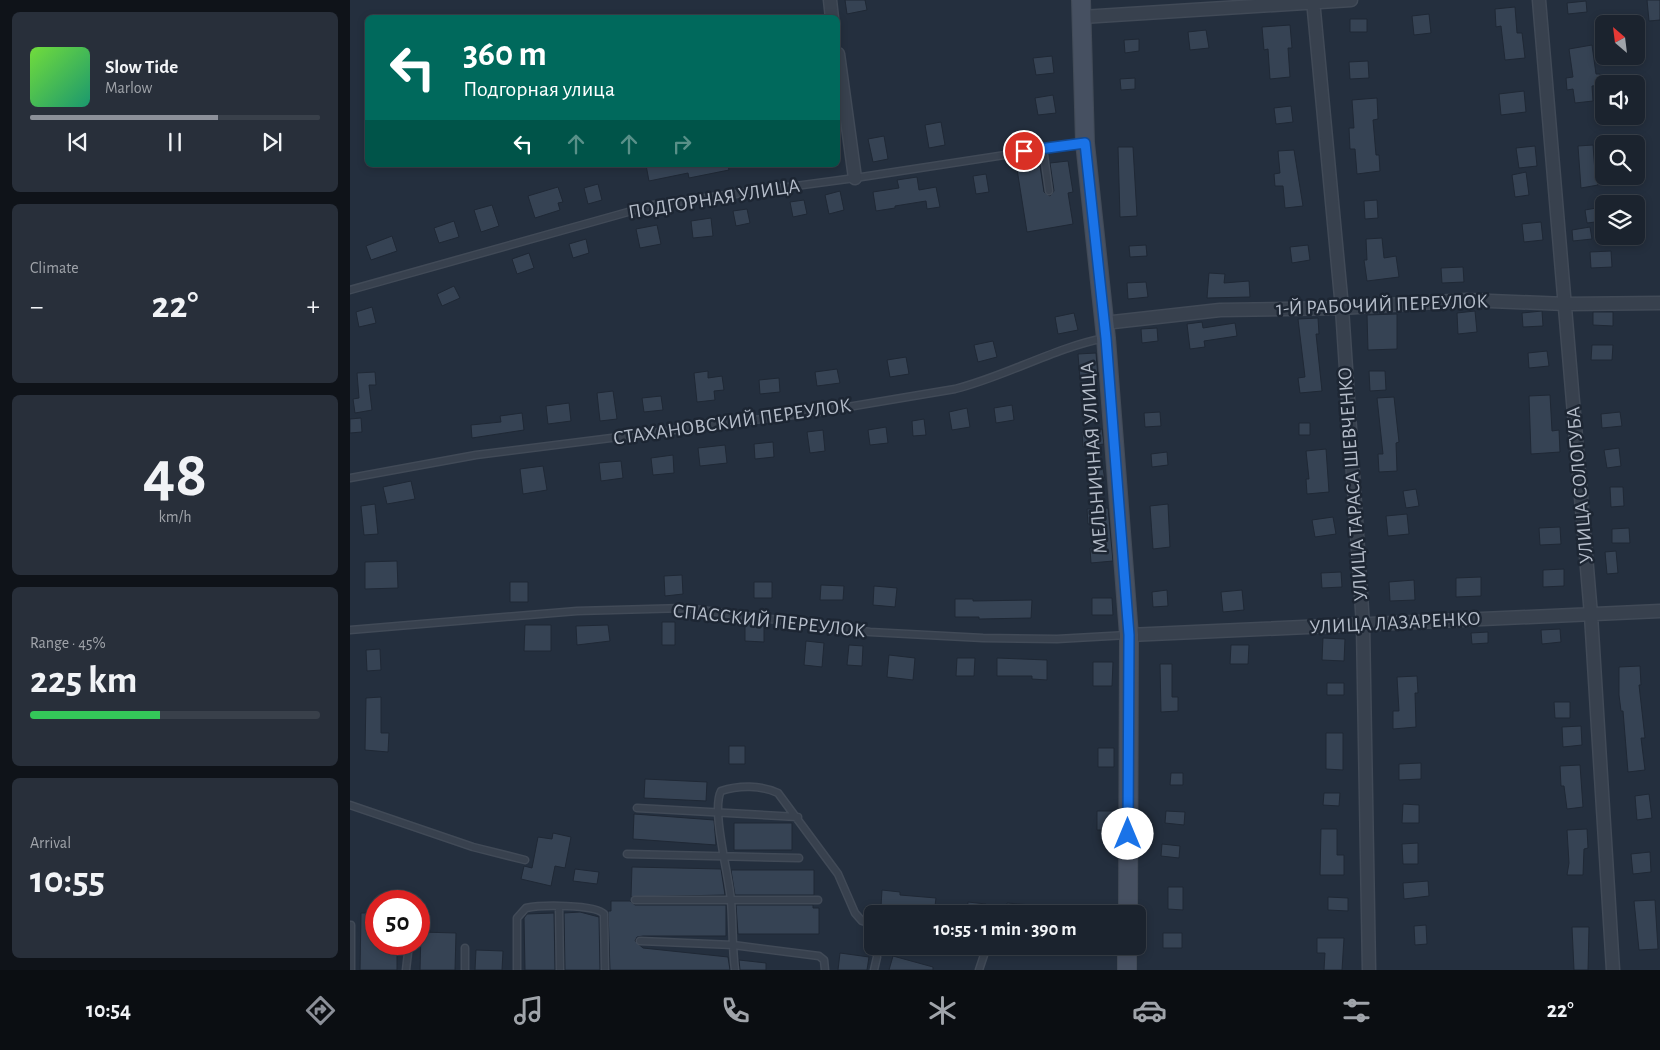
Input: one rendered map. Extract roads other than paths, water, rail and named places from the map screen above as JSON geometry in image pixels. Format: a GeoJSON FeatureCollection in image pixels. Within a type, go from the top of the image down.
{"type":"FeatureCollection","features":[{"type":"Feature","properties":{"kind":"main road","name":"МЕЛЬНИЧНАЯ УЛИЦА"},"geometry":{"type":"LineString","coordinates":[[1082,9],[1085,143],[1105,330],[1129,635],[1128,905]]}},
{"type":"Feature","properties":{"kind":"main road"},"geometry":{"type":"LineString","coordinates":[[1127,970],[1128,955]]}},
{"type":"Feature","properties":{"kind":"street"},"geometry":{"type":"LineString","coordinates":[[830,0],[832,15]]}},
{"type":"Feature","properties":{"kind":"street"},"geometry":{"type":"LineString","coordinates":[[1082,9],[1351,0]]}},
{"type":"Feature","properties":{"kind":"street","name":"УЛИЦА СОЛОГУБА"},"geometry":{"type":"LineString","coordinates":[[1539,0],[1591,615],[1613,970]]}},
{"type":"Feature","properties":{"kind":"street","name":"УЛИЦА ТАРАСА ШЕВЧЕНКО"},"geometry":{"type":"LineString","coordinates":[[1314,1],[1342,308],[1363,625],[1370,970]]}},
{"type":"Feature","properties":{"kind":"street"},"geometry":{"type":"LineString","coordinates":[[840,69],[855,178]]}},
{"type":"Feature","properties":{"kind":"street","name":"1-Й РАБОЧИЙ ПЕРЕУЛОК"},"geometry":{"type":"LineString","coordinates":[[1105,330],[1220,310],[1342,308],[1467,300],[1566,304],[1660,303]]}},
{"type":"Feature","properties":{"kind":"street","name":"УЛИЦА ЛАЗАРЕНКО"},"geometry":{"type":"LineString","coordinates":[[1129,635],[1660,611]]}},
{"type":"Feature","properties":{"kind":"lane","name":"ПОДГОРНАЯ УЛИЦА"},"geometry":{"type":"LineString","coordinates":[[350,290],[653,205],[855,178],[1085,143]]}},
{"type":"Feature","properties":{"kind":"lane"},"geometry":{"type":"LineString","coordinates":[[1043,148],[1049,191]]}},
{"type":"Feature","properties":{"kind":"lane","name":"СТАХАНОВСКИЙ ПЕРЕУЛОК"},"geometry":{"type":"LineString","coordinates":[[350,478],[476,455],[818,412],[955,389],[976,384],[1078,343],[1105,330]]}},
{"type":"Feature","properties":{"kind":"lane","name":"СПАССКИЙ ПЕРЕУЛОК"},"geometry":{"type":"LineString","coordinates":[[350,630],[577,611],[686,608],[870,632],[1057,640],[1129,635]]}},
{"type":"Feature","properties":{"kind":"lane"},"geometry":{"type":"LineString","coordinates":[[735,970],[731,900],[718,813],[718,798],[721,791],[749,787],[769,789],[778,793],[798,817],[838,874],[855,913],[864,922]]}},
{"type":"Feature","properties":{"kind":"lane"},"geometry":{"type":"LineString","coordinates":[[350,805],[473,847],[525,860]]}},
{"type":"Feature","properties":{"kind":"lane"},"geometry":{"type":"LineString","coordinates":[[637,808],[798,817]]}},
{"type":"Feature","properties":{"kind":"lane"},"geometry":{"type":"LineString","coordinates":[[627,854],[725,858],[799,858]]}},
{"type":"Feature","properties":{"kind":"lane"},"geometry":{"type":"LineString","coordinates":[[635,900],[818,900]]}},
{"type":"Feature","properties":{"kind":"lane"},"geometry":{"type":"LineString","coordinates":[[518,970],[517,918],[526,908],[559,906],[593,908],[601,910],[604,914],[605,970]]}},
{"type":"Feature","properties":{"kind":"lane"},"geometry":{"type":"LineString","coordinates":[[559,906],[560,970]]}},
{"type":"Feature","properties":{"kind":"lane"},"geometry":{"type":"LineString","coordinates":[[351,925],[351,970]]}},
{"type":"Feature","properties":{"kind":"lane"},"geometry":{"type":"LineString","coordinates":[[640,941],[733,945],[819,956],[824,960],[824,970]]}},
{"type":"Feature","properties":{"kind":"lane"},"geometry":{"type":"LineString","coordinates":[[465,948],[465,970]]}},
{"type":"Feature","properties":{"kind":"lane"},"geometry":{"type":"LineString","coordinates":[[406,970],[408,955]]}},
{"type":"Feature","properties":{"kind":"lane"},"geometry":{"type":"LineString","coordinates":[[979,970],[984,955]]}},
{"type":"Feature","properties":{"kind":"lane"},"geometry":{"type":"LineString","coordinates":[[874,970],[877,957]]}}]}
